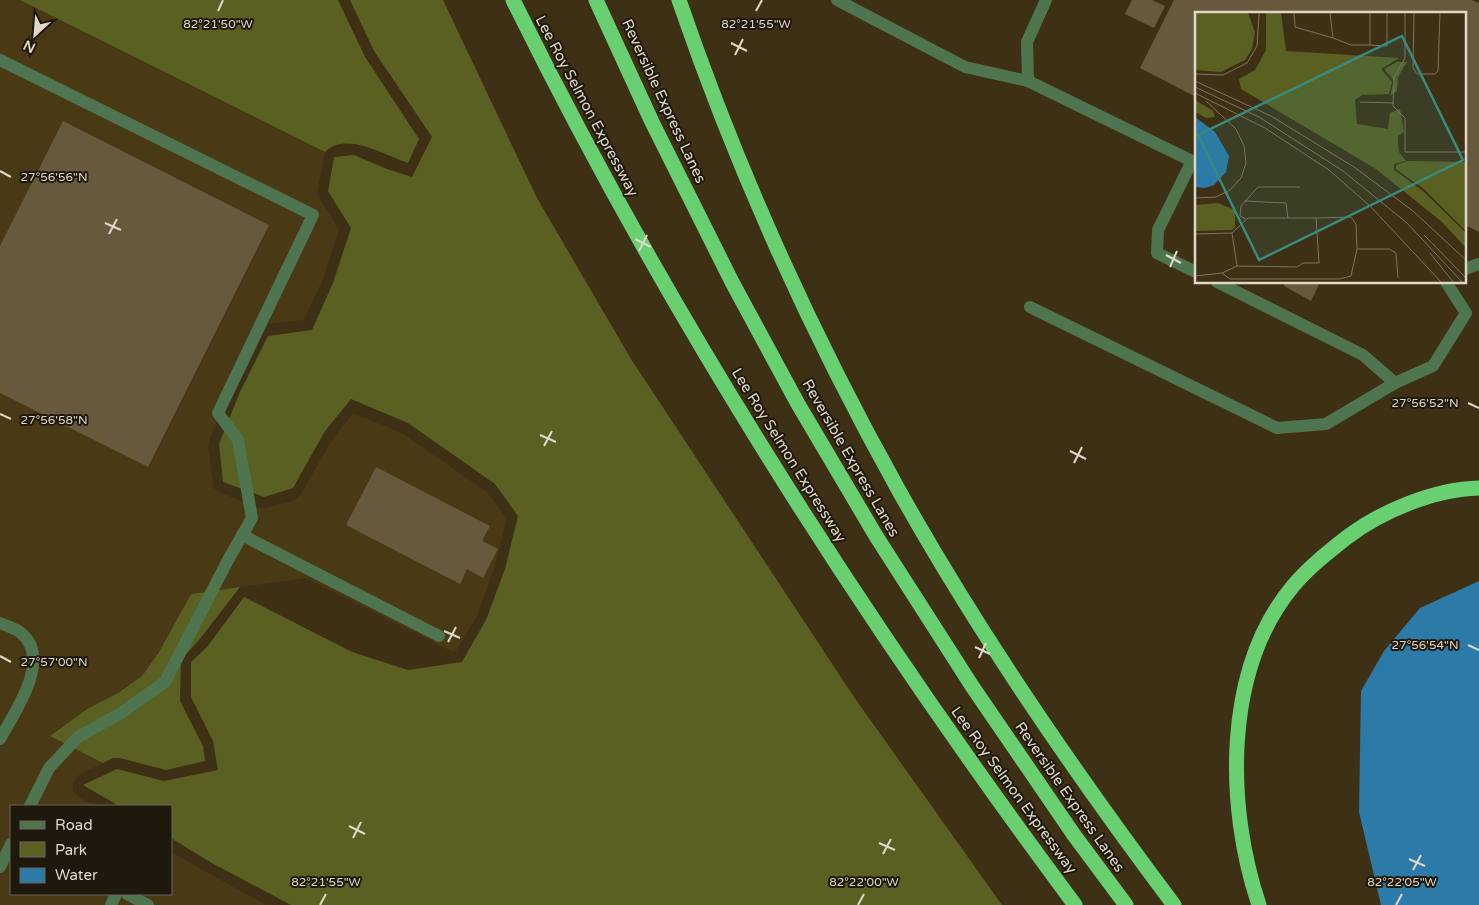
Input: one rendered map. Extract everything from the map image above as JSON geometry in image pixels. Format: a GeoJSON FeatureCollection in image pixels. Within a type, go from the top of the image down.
{"type":"FeatureCollection","features":[{"type":"Feature","properties":{"kind":"highway","name":"Lee Roy Selmon Expressway"},"geometry":{"type":"LineString","coordinates":[[513,0],[602,175],[657,273],[770,462],[1002,807],[1076,905]]}},
{"type":"Feature","properties":{"kind":"highway","name":"Reversible Express Lanes"},"geometry":{"type":"LineString","coordinates":[[596,0],[652,122],[732,282],[798,404],[876,536],[972,686],[1074,835],[1126,905]]}},
{"type":"Feature","properties":{"kind":"highway"},"geometry":{"type":"LineString","coordinates":[[679,0],[704,73],[738,159],[775,244],[850,400],[898,489],[992,646],[1069,759],[1174,905]]}},
{"type":"Feature","properties":{"kind":"highway"},"geometry":{"type":"LineString","coordinates":[[1259,905],[1242,831],[1236,772],[1240,711],[1246,682],[1264,632],[1292,587],[1311,567],[1354,533],[1375,519],[1422,500],[1448,492],[1479,488]]}},
{"type":"Feature","properties":{"kind":"lane"},"geometry":{"type":"LineString","coordinates":[[837,0],[965,67],[1028,81],[1194,162],[1158,230],[1158,253],[1195,272]]}},
{"type":"Feature","properties":{"kind":"lane"},"geometry":{"type":"LineString","coordinates":[[1028,81],[1027,42],[1046,0]]}},
{"type":"Feature","properties":{"kind":"lane"},"geometry":{"type":"LineString","coordinates":[[0,60],[313,216],[218,414],[238,440],[252,518],[228,560],[165,682],[121,713],[78,737],[49,768],[30,805]]}},
{"type":"Feature","properties":{"kind":"lane"},"geometry":{"type":"LineString","coordinates":[[1466,269],[1479,264]]}},
{"type":"Feature","properties":{"kind":"lane"},"geometry":{"type":"LineString","coordinates":[[1221,284],[1363,355],[1394,383]]}},
{"type":"Feature","properties":{"kind":"lane"},"geometry":{"type":"LineString","coordinates":[[1030,307],[1277,428],[1326,424],[1394,383],[1433,366],[1466,313],[1447,284]]}},
{"type":"Feature","properties":{"kind":"lane"},"geometry":{"type":"LineString","coordinates":[[242,535],[439,636]]}},
{"type":"Feature","properties":{"kind":"lane"},"geometry":{"type":"LineString","coordinates":[[0,623],[21,633],[30,646],[33,660],[31,682],[0,739]]}},
{"type":"Feature","properties":{"kind":"lane"},"geometry":{"type":"LineString","coordinates":[[0,867],[10,846]]}},
{"type":"Feature","properties":{"kind":"lane"},"geometry":{"type":"LineString","coordinates":[[129,895],[148,905]]}},
{"type":"Feature","properties":{"kind":"shaded area"},"geometry":{"type":"Polygon","coordinates":[[[0,0],[20,0],[325,152],[317,194],[339,230],[323,279],[304,320],[267,324],[230,388],[208,447],[214,488],[219,492],[259,508],[266,508],[295,500],[300,496],[333,438],[353,413],[402,433],[487,492],[507,519],[495,566],[477,616],[456,651],[453,652],[306,578],[191,594],[159,652],[142,676],[118,693],[87,709],[50,736],[103,763],[79,775],[73,783],[73,791],[93,805],[10,805],[10,895],[172,895],[172,853],[266,905],[0,905],[0,0]]]}},
{"type":"Feature","properties":{"kind":"green space"},"geometry":{"type":"Polygon","coordinates":[[[20,0],[338,0],[365,57],[419,139],[408,163],[377,150],[354,144],[334,146],[325,152],[20,0]]]}},
{"type":"Feature","properties":{"kind":"green space"},"geometry":{"type":"Polygon","coordinates":[[[350,0],[443,0],[537,198],[631,359],[854,697],[1002,905],[291,905],[210,862],[172,839],[172,805],[117,805],[83,785],[117,769],[164,781],[218,770],[213,741],[191,697],[191,662],[207,647],[244,597],[352,652],[408,670],[462,662],[486,620],[505,569],[518,516],[495,484],[408,423],[351,399],[325,431],[293,488],[264,497],[223,482],[219,444],[240,392],[268,336],[312,330],[333,283],[351,228],[328,191],[334,157],[354,155],[412,177],[432,137],[374,51],[350,0]]]}},
{"type":"Feature","properties":{"kind":"green space"},"geometry":{"type":"Polygon","coordinates":[[[240,587],[181,660],[180,701],[203,746],[205,761],[166,770],[120,758],[113,758],[103,763],[50,736],[87,709],[118,693],[142,676],[159,652],[191,594],[240,587]]]}},
{"type":"Feature","properties":{"kind":"water"},"geometry":{"type":"Polygon","coordinates":[[[1479,581],[1479,905],[1381,905],[1359,812],[1361,691],[1384,651],[1420,608],[1479,581]]]}},
{"type":"Feature","properties":{"kind":"building"},"geometry":{"type":"Polygon","coordinates":[[[1132,0],[1152,0],[1165,6],[1154,28],[1125,14],[1132,0]]]}},
{"type":"Feature","properties":{"kind":"building"},"geometry":{"type":"Polygon","coordinates":[[[1174,0],[1472,0],[1479,3],[1479,232],[1466,226],[1466,12],[1195,12],[1195,96],[1140,68],[1174,0]]]}},
{"type":"Feature","properties":{"kind":"building"},"geometry":{"type":"Polygon","coordinates":[[[63,121],[269,225],[148,467],[0,393],[0,246],[63,121]]]}},
{"type":"Feature","properties":{"kind":"building"},"geometry":{"type":"Polygon","coordinates":[[[1285,284],[1319,284],[1311,301],[1284,286],[1285,284]]]}},
{"type":"Feature","properties":{"kind":"building"},"geometry":{"type":"Polygon","coordinates":[[[376,467],[490,526],[482,541],[498,549],[483,578],[467,569],[460,584],[346,525],[376,467]]]}}]}
